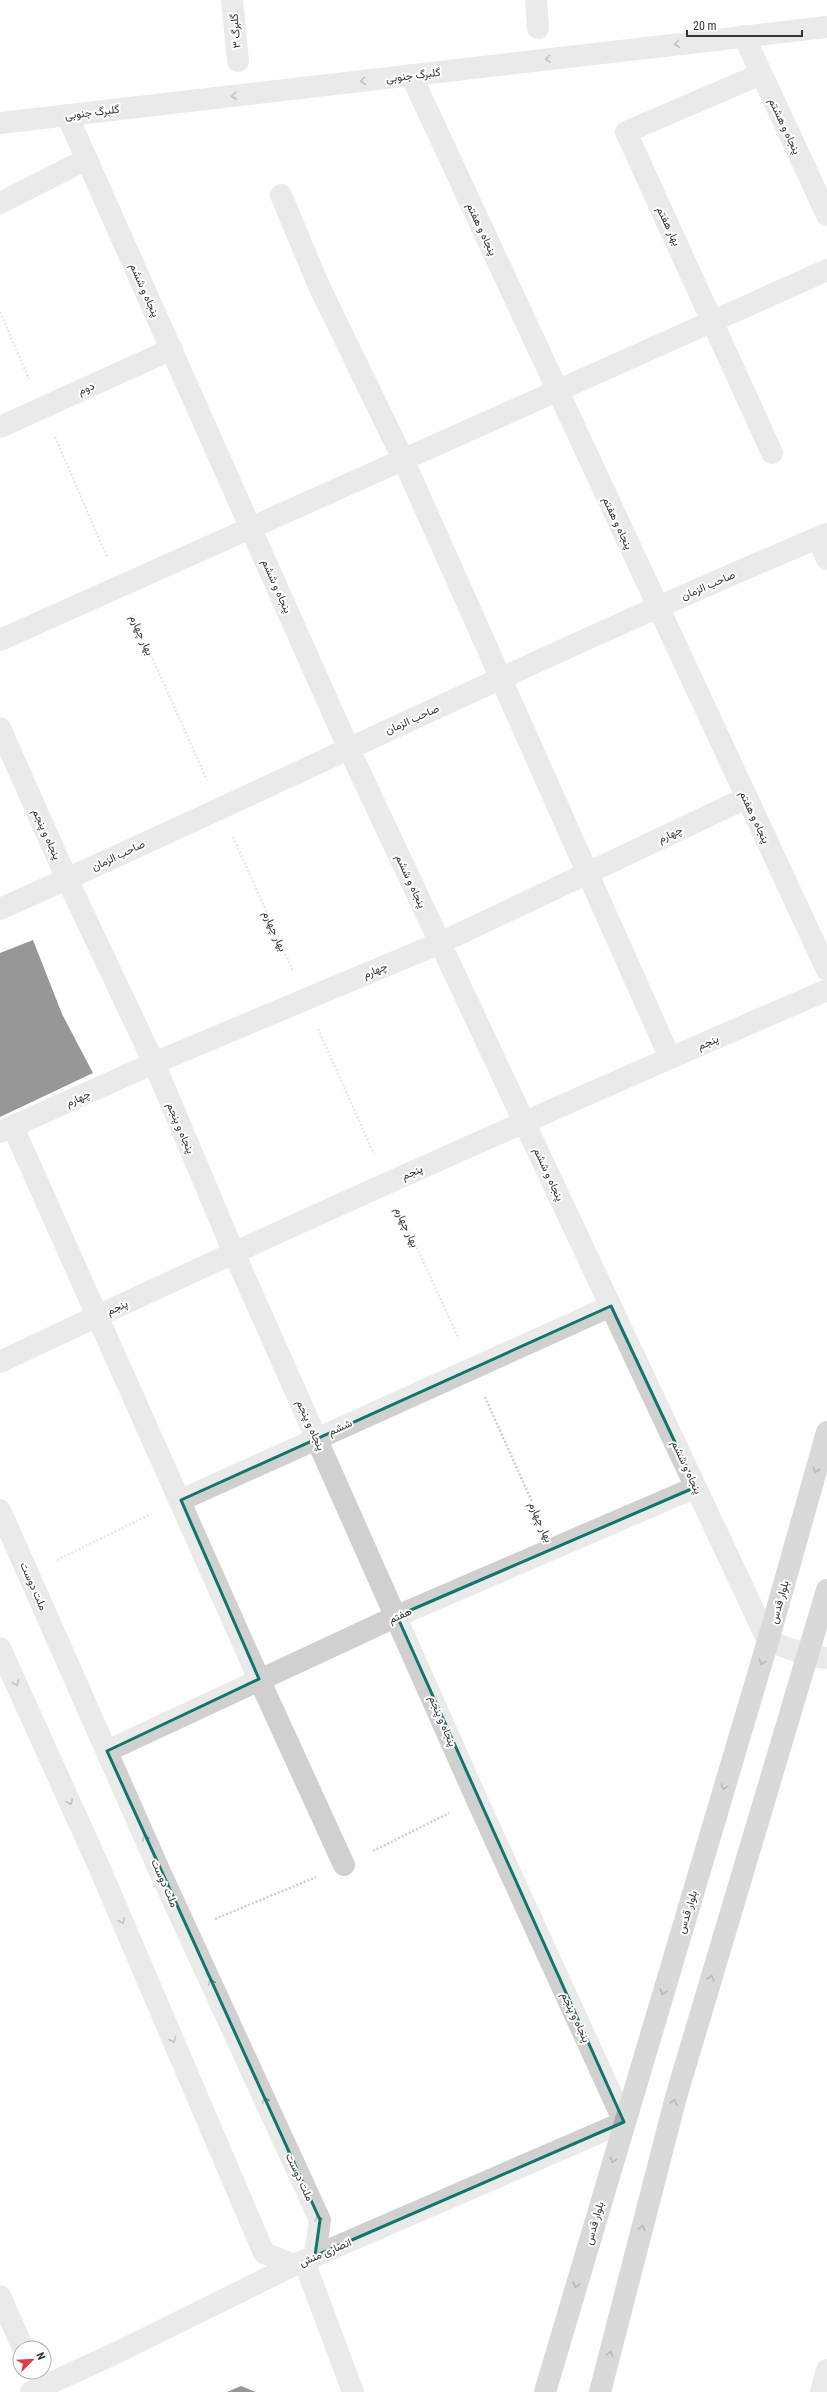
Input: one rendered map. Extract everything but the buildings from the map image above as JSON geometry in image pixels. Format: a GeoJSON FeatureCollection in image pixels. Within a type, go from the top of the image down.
{"type":"FeatureCollection","features":[{"type":"Feature","properties":{"kind":"main road","name":"بلوار قدس"},"geometry":{"type":"LineString","coordinates":[[545,2392],[768,1641],[827,1432]]}},
{"type":"Feature","properties":{"kind":"main road"},"geometry":{"type":"LineString","coordinates":[[600,2392],[676,2097],[817,1656],[827,1590]]}},
{"type":"Feature","properties":{"kind":"street","name":"گلبرگ ۳"},"geometry":{"type":"LineString","coordinates":[[232,0],[238,62]]}},
{"type":"Feature","properties":{"kind":"street"},"geometry":{"type":"LineString","coordinates":[[536,0],[538,28]]}},
{"type":"Feature","properties":{"kind":"street","name":"گلبرگ جنوبی"},"geometry":{"type":"LineString","coordinates":[[0,123],[827,27]]}},
{"type":"Feature","properties":{"kind":"street","name":"پنجاه و هشتم"},"geometry":{"type":"LineString","coordinates":[[744,36],[827,215]]}},
{"type":"Feature","properties":{"kind":"street","name":"بهار هفتم"},"geometry":{"type":"LineString","coordinates":[[761,74],[626,132],[772,453]]}},
{"type":"Feature","properties":{"kind":"street","name":"پنجاه و هفتم"},"geometry":{"type":"LineString","coordinates":[[411,75],[556,390],[827,970]]}},
{"type":"Feature","properties":{"kind":"street","name":"پنجاه و ششم"},"geometry":{"type":"LineString","coordinates":[[67,115],[348,748],[768,1641]]}},
{"type":"Feature","properties":{"kind":"street"},"geometry":{"type":"LineString","coordinates":[[0,203],[87,160]]}},
{"type":"Feature","properties":{"kind":"street"},"geometry":{"type":"LineString","coordinates":[[281,196],[319,286],[403,459],[500,680],[670,1058]]}},
{"type":"Feature","properties":{"kind":"street"},"geometry":{"type":"LineString","coordinates":[[0,640],[827,270]]}},
{"type":"Feature","properties":{"kind":"street","name":"دوم"},"geometry":{"type":"LineString","coordinates":[[0,427],[172,349]]}},
{"type":"Feature","properties":{"kind":"street"},"geometry":{"type":"LineString","coordinates":[[822,536],[827,558]]}},
{"type":"Feature","properties":{"kind":"street","name":"صاحب الزمان"},"geometry":{"type":"LineString","coordinates":[[0,909],[657,607],[822,536]]}},
{"type":"Feature","properties":{"kind":"street","name":"پنجاه و پنجم"},"geometry":{"type":"LineString","coordinates":[[0,728],[67,879],[154,1063],[234,1252],[316,1438],[397,1616],[477,1800],[624,2122]]}},
{"type":"Feature","properties":{"kind":"street","name":"چهارم"},"geometry":{"type":"LineString","coordinates":[[6,1130],[154,1063],[440,943],[746,798]]}},
{"type":"Feature","properties":{"kind":"street","name":"پنجم"},"geometry":{"type":"LineString","coordinates":[[0,1362],[234,1252],[524,1121],[827,990]]}},
{"type":"Feature","properties":{"kind":"street"},"geometry":{"type":"LineString","coordinates":[[6,1130],[97,1316],[181,1500],[259,1680],[344,1865]]}},
{"type":"Feature","properties":{"kind":"street","name":"ششم"},"geometry":{"type":"LineString","coordinates":[[181,1500],[611,1306]]}},
{"type":"Feature","properties":{"kind":"street","name":"هفتم"},"geometry":{"type":"LineString","coordinates":[[107,1752],[397,1616],[696,1486]]}},
{"type":"Feature","properties":{"kind":"street","name":"ملت دوست"},"geometry":{"type":"LineString","coordinates":[[0,1510],[107,1752],[320,2220],[304,2261]]}},
{"type":"Feature","properties":{"kind":"street"},"geometry":{"type":"LineString","coordinates":[[768,1641],[817,1656]]}},
{"type":"Feature","properties":{"kind":"street"},"geometry":{"type":"LineString","coordinates":[[0,1648],[100,1870],[264,2253],[304,2261],[353,2392]]}},
{"type":"Feature","properties":{"kind":"street","name":"انصاری منش"},"geometry":{"type":"LineString","coordinates":[[35,2384],[304,2261],[624,2122]]}},
{"type":"Feature","properties":{"kind":"street"},"geometry":{"type":"LineString","coordinates":[[0,2296],[19,2340]]}},
{"type":"Feature","properties":{"kind":"street"},"geometry":{"type":"LineString","coordinates":[[821,2392],[827,2370]]}},
{"type":"Feature","properties":{"kind":"path","name":"بهار چهارم"},"geometry":{"type":"LineString","coordinates":[[0,312],[120,586],[387,1183],[553,1549]]}},
{"type":"Feature","properties":{"kind":"path"},"geometry":{"type":"LineString","coordinates":[[28,1574],[181,1500]]}},
{"type":"Feature","properties":{"kind":"highlighted area"},"geometry":{"type":"Polygon","coordinates":[[[611,1306],[696,1487],[397,1616],[624,2122],[315,2256],[320,2220],[107,1751],[259,1679],[181,1500],[611,1306]]]}}]}
